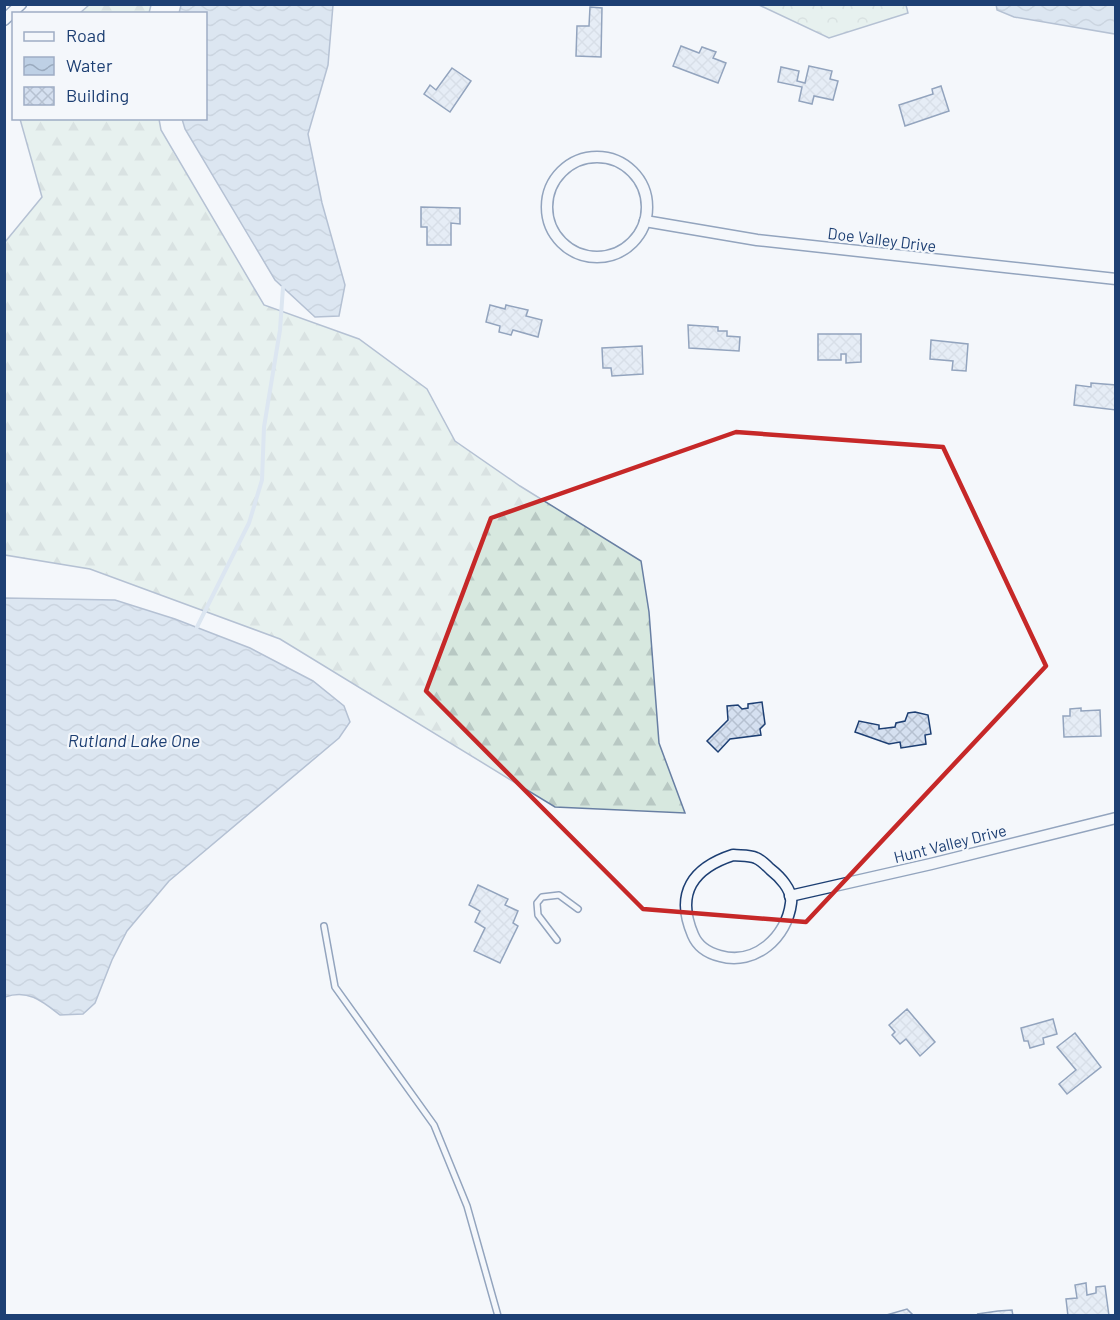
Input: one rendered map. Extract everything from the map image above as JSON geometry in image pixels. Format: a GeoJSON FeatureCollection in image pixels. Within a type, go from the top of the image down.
{"type":"FeatureCollection","features":[{"type":"Feature","properties":{"kind":"street"},"geometry":{"type":"LineString","coordinates":[[586,157],[605,157],[621,162],[639,180],[647,204],[645,221],[639,234],[630,245],[616,254],[600,257],[583,255],[568,248],[556,236],[549,221],[547,204],[550,189],[557,175],[570,164],[586,157]]}},
{"type":"Feature","properties":{"kind":"street","name":"Doe Valley Drive"},"geometry":{"type":"LineString","coordinates":[[645,221],[757,240],[1116,279]]}},
{"type":"Feature","properties":{"kind":"street","name":"Hunt Valley Drive"},"geometry":{"type":"LineString","coordinates":[[790,896],[1116,818]]}},
{"type":"Feature","properties":{"kind":"street"},"geometry":{"type":"LineString","coordinates":[[733,855],[756,858],[778,874],[790,896],[792,902],[774,940],[767,948],[744,958],[729,959],[709,953],[696,941],[685,911],[685,900],[696,874],[713,861],[733,855]]}},
{"type":"Feature","properties":{"kind":"lane"},"geometry":{"type":"LineString","coordinates":[[557,940],[538,915],[537,903],[542,897],[559,895],[578,909]]}},
{"type":"Feature","properties":{"kind":"lane"},"geometry":{"type":"LineString","coordinates":[[324,926],[334,987],[434,1125],[467,1206],[498,1316]]}},
{"type":"Feature","properties":{"kind":"highlighted area"},"geometry":{"type":"Polygon","coordinates":[[[736,432],[943,447],[1046,666],[806,922],[643,909],[426,691],[491,518],[736,432]]]}},
{"type":"Feature","properties":{"kind":"green space"},"geometry":{"type":"Polygon","coordinates":[[[89,4],[151,5],[149,12],[81,12],[89,4]]]}},
{"type":"Feature","properties":{"kind":"green space"},"geometry":{"type":"Polygon","coordinates":[[[759,5],[906,5],[908,13],[829,38],[759,5]]]}},
{"type":"Feature","properties":{"kind":"green space"},"geometry":{"type":"Polygon","coordinates":[[[20,120],[159,120],[161,130],[264,305],[359,339],[427,389],[455,441],[520,486],[641,561],[649,612],[659,743],[685,813],[555,807],[280,639],[90,569],[5,555],[5,242],[42,197],[20,120]]]}},
{"type":"Feature","properties":{"kind":"water"},"geometry":{"type":"Polygon","coordinates":[[[996,4],[1115,5],[1115,34],[1014,17],[997,10],[996,4]]]}},
{"type":"Feature","properties":{"kind":"water"},"geometry":{"type":"Polygon","coordinates":[[[181,5],[333,5],[328,65],[308,134],[322,203],[345,285],[339,316],[315,317],[275,280],[185,129],[182,120],[207,120],[207,12],[179,12],[181,5]]]}},
{"type":"Feature","properties":{"kind":"water","name":"Rutland Lake One"},"geometry":{"type":"Polygon","coordinates":[[[5,598],[115,600],[175,619],[250,648],[313,681],[344,706],[350,722],[339,738],[169,881],[127,931],[112,960],[95,1003],[83,1014],[60,1015],[41,1001],[28,995],[5,997],[5,598]]]}},
{"type":"Feature","properties":{"kind":"building"},"geometry":{"type":"Polygon","coordinates":[[[590,7],[602,8],[601,57],[576,56],[577,26],[589,26],[590,7]]]}},
{"type":"Feature","properties":{"kind":"building"},"geometry":{"type":"Polygon","coordinates":[[[681,46],[699,53],[702,47],[716,52],[713,58],[726,63],[718,83],[673,66],[681,46]]]}},
{"type":"Feature","properties":{"kind":"building"},"geometry":{"type":"Polygon","coordinates":[[[809,66],[832,71],[830,79],[838,81],[833,100],[814,96],[812,104],[799,101],[802,87],[778,82],[781,67],[799,71],[797,81],[805,83],[809,66]]]}},
{"type":"Feature","properties":{"kind":"building"},"geometry":{"type":"Polygon","coordinates":[[[452,68],[471,81],[450,112],[424,94],[430,85],[436,90],[452,68]]]}},
{"type":"Feature","properties":{"kind":"building"},"geometry":{"type":"Polygon","coordinates":[[[941,86],[949,111],[905,126],[899,105],[933,94],[932,89],[941,86]]]}},
{"type":"Feature","properties":{"kind":"building"},"geometry":{"type":"Polygon","coordinates":[[[421,207],[460,208],[460,224],[451,223],[451,245],[427,245],[427,227],[421,227],[421,207]]]}},
{"type":"Feature","properties":{"kind":"building"},"geometry":{"type":"Polygon","coordinates":[[[490,305],[505,309],[506,305],[528,310],[526,316],[542,320],[538,337],[513,330],[511,335],[499,332],[500,326],[486,322],[490,305]]]}},
{"type":"Feature","properties":{"kind":"building"},"geometry":{"type":"Polygon","coordinates":[[[688,325],[718,327],[718,331],[727,331],[727,336],[740,337],[739,351],[689,348],[688,325]]]}},
{"type":"Feature","properties":{"kind":"building"},"geometry":{"type":"Polygon","coordinates":[[[818,334],[861,334],[861,362],[846,363],[846,354],[841,354],[841,360],[818,360],[818,334]]]}},
{"type":"Feature","properties":{"kind":"building"},"geometry":{"type":"Polygon","coordinates":[[[931,340],[968,344],[966,371],[952,370],[953,361],[930,359],[931,340]]]}},
{"type":"Feature","properties":{"kind":"building"},"geometry":{"type":"Polygon","coordinates":[[[642,346],[643,374],[612,376],[611,368],[603,368],[602,348],[642,346]]]}},
{"type":"Feature","properties":{"kind":"building"},"geometry":{"type":"Polygon","coordinates":[[[1091,383],[1116,385],[1116,410],[1074,405],[1076,385],[1091,387],[1091,383]]]}},
{"type":"Feature","properties":{"kind":"building"},"geometry":{"type":"Polygon","coordinates":[[[762,702],[765,724],[760,729],[761,735],[730,739],[718,752],[707,741],[728,720],[727,706],[738,705],[742,709],[748,708],[748,704],[762,702]]]}},
{"type":"Feature","properties":{"kind":"building"},"geometry":{"type":"Polygon","coordinates":[[[1081,708],[1081,711],[1100,710],[1101,736],[1064,737],[1063,716],[1070,716],[1070,709],[1081,708]]]}},
{"type":"Feature","properties":{"kind":"building"},"geometry":{"type":"Polygon","coordinates":[[[908,713],[928,715],[931,734],[925,735],[926,744],[901,748],[900,742],[889,744],[855,732],[859,721],[879,725],[879,729],[895,727],[896,723],[905,721],[908,713]]]}},
{"type":"Feature","properties":{"kind":"building"},"geometry":{"type":"Polygon","coordinates":[[[478,885],[508,899],[505,905],[518,911],[513,923],[518,926],[500,963],[474,951],[485,928],[475,922],[480,911],[469,905],[478,885]]]}},
{"type":"Feature","properties":{"kind":"building"},"geometry":{"type":"Polygon","coordinates":[[[907,1009],[935,1042],[920,1056],[906,1039],[900,1044],[892,1035],[895,1032],[889,1025],[907,1009]]]}},
{"type":"Feature","properties":{"kind":"building"},"geometry":{"type":"Polygon","coordinates":[[[1053,1019],[1057,1034],[1043,1038],[1044,1044],[1030,1048],[1028,1041],[1024,1041],[1021,1028],[1053,1019]]]}},
{"type":"Feature","properties":{"kind":"building"},"geometry":{"type":"Polygon","coordinates":[[[1075,1033],[1101,1067],[1067,1094],[1059,1084],[1076,1070],[1057,1047],[1075,1033]]]}},
{"type":"Feature","properties":{"kind":"building"},"geometry":{"type":"Polygon","coordinates":[[[1086,1283],[1087,1295],[1096,1293],[1096,1287],[1105,1286],[1109,1316],[1068,1316],[1066,1299],[1077,1298],[1075,1285],[1086,1283]]]}},
{"type":"Feature","properties":{"kind":"building"},"geometry":{"type":"Polygon","coordinates":[[[907,1309],[914,1316],[883,1316],[907,1309]]]}},
{"type":"Feature","properties":{"kind":"building"},"geometry":{"type":"Polygon","coordinates":[[[1012,1310],[1013,1316],[977,1314],[998,1311],[1012,1310]]]}},
{"type":"Feature","properties":{"kind":"waterway"},"geometry":{"type":"LineString","coordinates":[[197,627],[249,523],[262,480],[264,427],[280,330],[283,287]]}}]}
